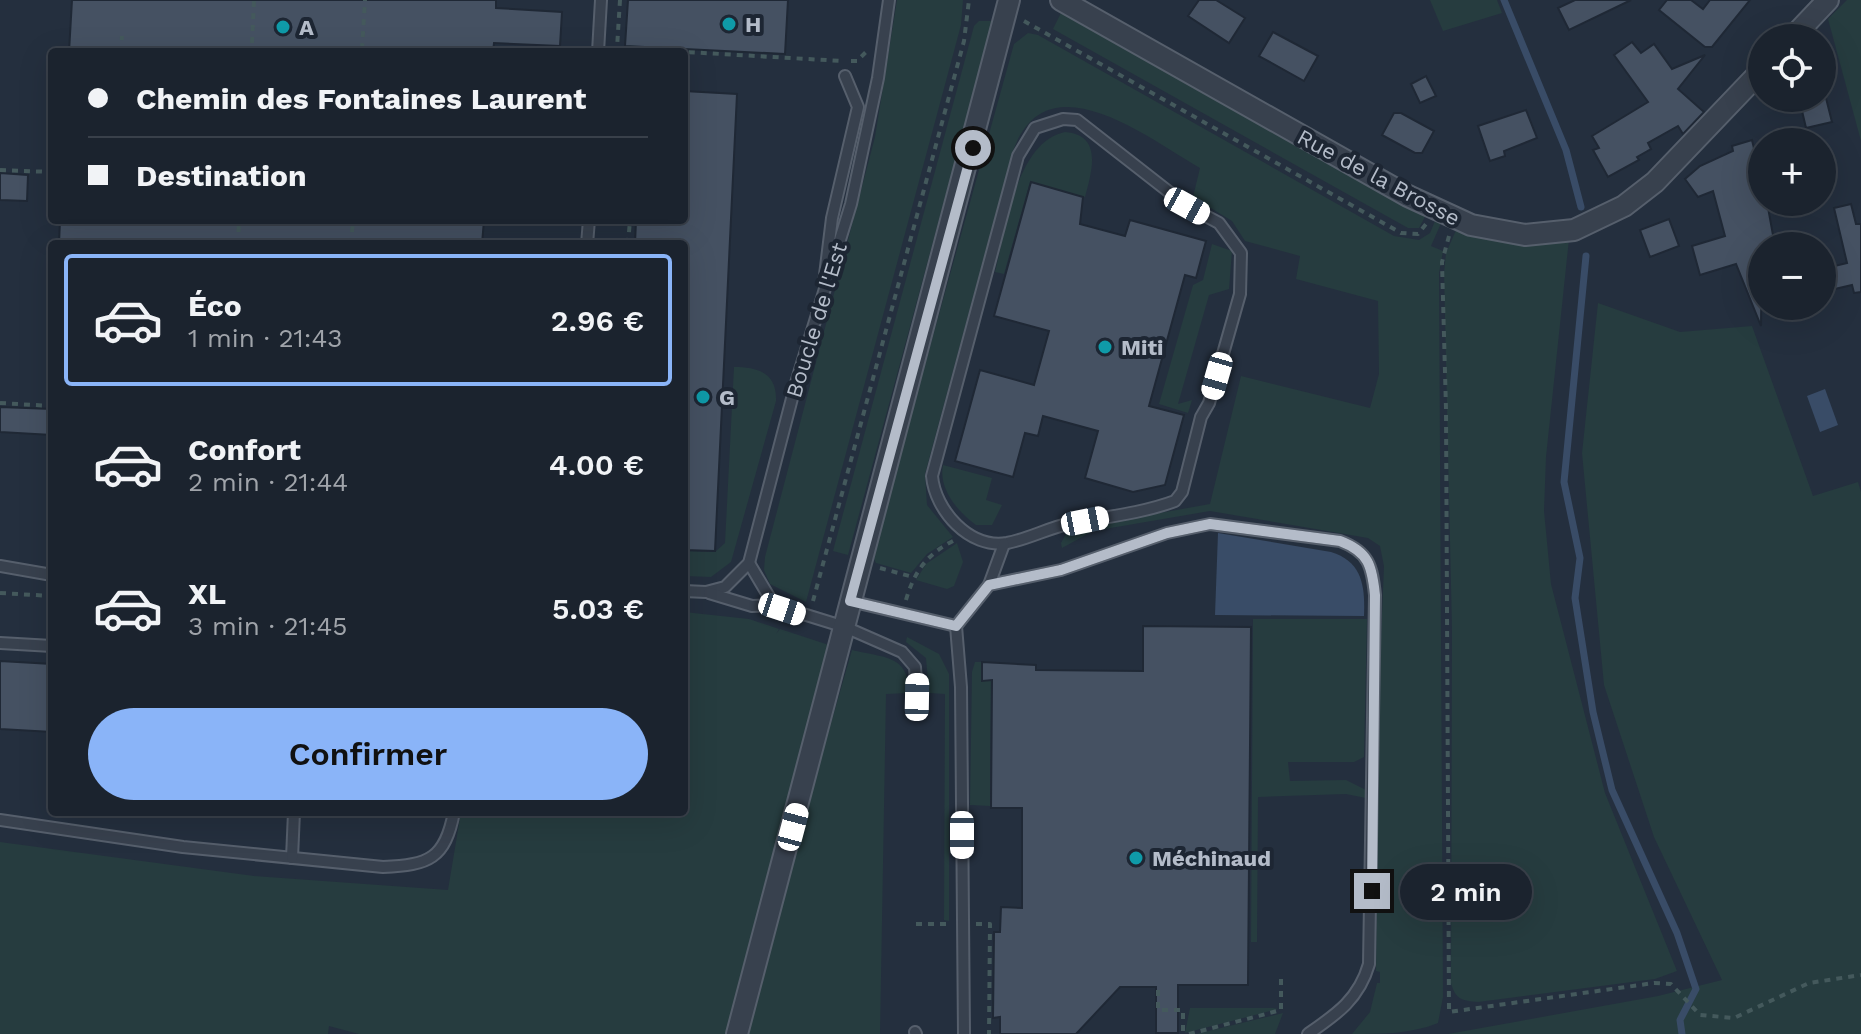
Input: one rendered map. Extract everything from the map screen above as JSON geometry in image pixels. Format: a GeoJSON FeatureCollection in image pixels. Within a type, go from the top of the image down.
{"type":"FeatureCollection","features":[{"type":"Feature","properties":{"kind":"street","name":"Rue de la Brosse"},"geometry":{"type":"LineString","coordinates":[[1061,0],[1434,209],[1486,230],[1525,235],[1574,230],[1624,206],[1655,182],[1748,85]]}},
{"type":"Feature","properties":{"kind":"street"},"geometry":{"type":"LineString","coordinates":[[1805,24],[1828,0]]}},
{"type":"Feature","properties":{"kind":"street"},"geometry":{"type":"LineString","coordinates":[[737,1034],[1008,8]]}},
{"type":"Feature","properties":{"kind":"lane"},"geometry":{"type":"LineString","coordinates":[[598,48],[601,0]]}},
{"type":"Feature","properties":{"kind":"lane","name":"Boucle de l'Est"},"geometry":{"type":"LineString","coordinates":[[749,563],[796,383],[851,204],[872,106],[889,0]]}},
{"type":"Feature","properties":{"kind":"lane"},"geometry":{"type":"LineString","coordinates":[[823,301],[832,218],[858,107],[845,76]]}},
{"type":"Feature","properties":{"kind":"lane"},"geometry":{"type":"LineString","coordinates":[[1063,119],[1077,120],[1187,206],[1226,229],[1241,253],[1240,294],[1209,403],[1201,417],[1182,492],[1175,501],[1059,526],[1004,544],[970,535],[948,516],[938,503],[932,476],[1018,156],[1035,128],[1063,119]]}},
{"type":"Feature","properties":{"kind":"lane"},"geometry":{"type":"LineString","coordinates":[[989,585],[1061,570],[1167,533],[1210,524],[1340,541],[1367,556],[1375,595],[1369,964],[1363,986],[1345,1008],[1308,1034]]}},
{"type":"Feature","properties":{"kind":"lane"},"geometry":{"type":"LineString","coordinates":[[964,1034],[961,687],[956,626],[989,585],[1004,544]]}},
{"type":"Feature","properties":{"kind":"lane"},"geometry":{"type":"LineString","coordinates":[[688,591],[706,592],[725,587],[749,563],[774,605]]}},
{"type":"Feature","properties":{"kind":"lane"},"geometry":{"type":"LineString","coordinates":[[0,566],[48,574]]}},
{"type":"Feature","properties":{"kind":"lane"},"geometry":{"type":"LineString","coordinates":[[706,592],[732,602],[774,605],[845,627],[910,659],[917,676],[917,697]]}},
{"type":"Feature","properties":{"kind":"lane"},"geometry":{"type":"LineString","coordinates":[[850,601],[956,626]]}},
{"type":"Feature","properties":{"kind":"lane"},"geometry":{"type":"LineString","coordinates":[[0,643],[48,646]]}},
{"type":"Feature","properties":{"kind":"lane"},"geometry":{"type":"LineString","coordinates":[[292,858],[294,816]]}},
{"type":"Feature","properties":{"kind":"lane"},"geometry":{"type":"LineString","coordinates":[[0,820],[183,847],[383,867],[423,862],[435,857],[448,838],[453,816]]}},
{"type":"Feature","properties":{"kind":"path"},"geometry":{"type":"LineString","coordinates":[[252,43],[254,0]]}},
{"type":"Feature","properties":{"kind":"path"},"geometry":{"type":"LineString","coordinates":[[362,48],[365,0]]}},
{"type":"Feature","properties":{"kind":"path"},"geometry":{"type":"LineString","coordinates":[[617,48],[620,0]]}},
{"type":"Feature","properties":{"kind":"path"},"geometry":{"type":"LineString","coordinates":[[812,605],[964,41],[969,0]]}},
{"type":"Feature","properties":{"kind":"path"},"geometry":{"type":"LineString","coordinates":[[968,10],[1008,8],[1401,233],[1418,234],[1434,209]]}},
{"type":"Feature","properties":{"kind":"path"},"geometry":{"type":"LineString","coordinates":[[121,48],[122,36]]}},
{"type":"Feature","properties":{"kind":"path"},"geometry":{"type":"LineString","coordinates":[[688,52],[857,61],[868,47]]}},
{"type":"Feature","properties":{"kind":"path"},"geometry":{"type":"LineString","coordinates":[[0,170],[48,172]]}},
{"type":"Feature","properties":{"kind":"path"},"geometry":{"type":"LineString","coordinates":[[1455,219],[1442,262],[1446,425],[1449,1012],[1593,989],[1654,983],[1671,984],[1700,1015],[1734,1018],[1809,983],[1861,975]]}},
{"type":"Feature","properties":{"kind":"path"},"geometry":{"type":"LineString","coordinates":[[0,403],[48,406]]}},
{"type":"Feature","properties":{"kind":"path"},"geometry":{"type":"LineString","coordinates":[[874,566],[913,577],[934,553],[955,539]]}},
{"type":"Feature","properties":{"kind":"path"},"geometry":{"type":"LineString","coordinates":[[826,553],[837,556]]}},
{"type":"Feature","properties":{"kind":"path"},"geometry":{"type":"LineString","coordinates":[[0,593],[48,596]]}},
{"type":"Feature","properties":{"kind":"path"},"geometry":{"type":"LineString","coordinates":[[916,924],[949,924]]}},
{"type":"Feature","properties":{"kind":"path"},"geometry":{"type":"LineString","coordinates":[[969,924],[990,924],[989,1034]]}},
{"type":"Feature","properties":{"kind":"path"},"geometry":{"type":"LineString","coordinates":[[1189,1034],[1281,1010],[1281,973]]}},
{"type":"Feature","properties":{"kind":"path"},"geometry":{"type":"LineString","coordinates":[[1158,990],[1158,1010],[1183,1010],[1183,1034]]}},
{"type":"Feature","properties":{"kind":"green space"},"geometry":{"type":"Polygon","coordinates":[[[897,0],[963,0],[961,25],[806,602],[770,584],[764,570],[765,557],[875,137],[897,0]]]}},
{"type":"Feature","properties":{"kind":"green space"},"geometry":{"type":"Polygon","coordinates":[[[1430,0],[1497,0],[1502,13],[1443,31],[1430,0]]]}},
{"type":"Feature","properties":{"kind":"green space"},"geometry":{"type":"Polygon","coordinates":[[[1847,0],[1861,0],[1861,141],[1836,49],[1836,24],[1829,24],[1828,19],[1847,0]]]}},
{"type":"Feature","properties":{"kind":"green space"},"geometry":{"type":"Polygon","coordinates":[[[1062,11],[1426,215],[1419,228],[1408,228],[1053,29],[1062,11]]]}},
{"type":"Feature","properties":{"kind":"green space"},"geometry":{"type":"Polygon","coordinates":[[[979,21],[993,21],[848,555],[833,551],[974,26],[979,21]]]}},
{"type":"Feature","properties":{"kind":"green space"},"geometry":{"type":"Polygon","coordinates":[[[1028,33],[1038,35],[1394,236],[1419,240],[1430,233],[1435,221],[1442,221],[1431,246],[1443,251],[1439,273],[1443,997],[1438,1023],[1407,1031],[1352,1034],[1370,1012],[1377,983],[1380,983],[1380,972],[1376,971],[1379,686],[1384,566],[1380,546],[1368,538],[1210,511],[1093,531],[1062,548],[1061,543],[1067,532],[1076,528],[1210,504],[1241,376],[1370,408],[1379,374],[1378,301],[1296,279],[1300,256],[1245,241],[1232,221],[1193,197],[1200,168],[1152,139],[1098,113],[1071,107],[1047,110],[1027,125],[1012,154],[925,474],[927,505],[953,537],[927,554],[911,573],[876,563],[874,559],[885,509],[1014,44],[1028,33]]]}},
{"type":"Feature","properties":{"kind":"green space"},"geometry":{"type":"Polygon","coordinates":[[[1065,132],[1077,135],[1090,147],[1092,166],[1085,197],[1030,182],[1004,274],[995,272],[1009,211],[1024,169],[1048,139],[1065,132]]]}},
{"type":"Feature","properties":{"kind":"green space"},"geometry":{"type":"Polygon","coordinates":[[[1457,228],[1569,239],[1546,457],[1544,511],[1551,584],[1605,793],[1677,971],[1655,979],[1478,1002],[1460,998],[1451,983],[1452,629],[1444,273],[1446,253],[1457,228]]]}},
{"type":"Feature","properties":{"kind":"green space"},"geometry":{"type":"Polygon","coordinates":[[[1212,244],[1232,251],[1229,289],[1209,295],[1178,404],[1192,400],[1188,413],[1159,404],[1193,285],[1203,280],[1212,244]]]}},
{"type":"Feature","properties":{"kind":"green space"},"geometry":{"type":"Polygon","coordinates":[[[1598,303],[1680,332],[1752,326],[1813,496],[1858,482],[1861,492],[1861,1034],[1448,1034],[1658,996],[1722,980],[1654,837],[1604,685],[1582,453],[1598,303]]]}},
{"type":"Feature","properties":{"kind":"green space"},"geometry":{"type":"Polygon","coordinates":[[[734,367],[751,368],[769,378],[776,401],[731,562],[711,577],[688,576],[688,551],[715,552],[725,543],[734,367]]]}},
{"type":"Feature","properties":{"kind":"green space"},"geometry":{"type":"Polygon","coordinates":[[[943,465],[992,478],[986,500],[1002,505],[992,525],[976,525],[956,507],[946,491],[943,465]]]}},
{"type":"Feature","properties":{"kind":"green space"},"geometry":{"type":"Polygon","coordinates":[[[957,543],[963,562],[954,586],[947,589],[916,580],[926,564],[957,543]]]}},
{"type":"Feature","properties":{"kind":"green space"},"geometry":{"type":"Polygon","coordinates":[[[688,612],[749,619],[779,629],[776,634],[780,629],[832,646],[729,1034],[359,1034],[329,1026],[328,1034],[0,1034],[0,842],[254,876],[448,890],[460,816],[688,816],[688,612]]]}},
{"type":"Feature","properties":{"kind":"green space"},"geometry":{"type":"Polygon","coordinates":[[[1253,619],[1367,619],[1364,757],[1354,762],[1288,762],[1290,781],[1346,780],[1366,790],[1366,798],[1346,794],[1258,797],[1257,942],[1251,942],[1253,619]]]}},
{"type":"Feature","properties":{"kind":"green space"},"geometry":{"type":"Polygon","coordinates":[[[907,637],[939,654],[949,674],[949,921],[944,920],[945,694],[929,693],[926,658],[906,642],[907,637]]]}},
{"type":"Feature","properties":{"kind":"green space"},"geometry":{"type":"Polygon","coordinates":[[[852,650],[884,657],[899,664],[908,680],[909,693],[886,694],[880,1034],[742,1034],[852,650]]]}},
{"type":"Feature","properties":{"kind":"green space"},"geometry":{"type":"Polygon","coordinates":[[[975,662],[982,662],[982,680],[991,681],[990,806],[970,805],[972,672],[975,662]]]}},
{"type":"Feature","properties":{"kind":"green space"},"geometry":{"type":"Polygon","coordinates":[[[1190,1008],[1273,1008],[1278,1009],[1185,1033],[1190,1008]]]}},
{"type":"Feature","properties":{"kind":"green space"},"geometry":{"type":"Polygon","coordinates":[[[1283,1013],[1275,1034],[1196,1034],[1283,1013]]]}},
{"type":"Feature","properties":{"kind":"water"},"geometry":{"type":"Polygon","coordinates":[[[1825,389],[1838,425],[1820,432],[1807,396],[1825,389]]]}},
{"type":"Feature","properties":{"kind":"water"},"geometry":{"type":"Polygon","coordinates":[[[1218,533],[1342,556],[1360,577],[1364,616],[1215,615],[1218,533]]]}},
{"type":"Feature","properties":{"kind":"building","name":"A"},"geometry":{"type":"Polygon","coordinates":[[[72,0],[496,0],[496,8],[562,12],[560,46],[494,43],[493,48],[69,48],[72,0]]]}},
{"type":"Feature","properties":{"kind":"building","name":"H"},"geometry":{"type":"Polygon","coordinates":[[[628,0],[788,0],[785,54],[625,46],[628,0]]]}},
{"type":"Feature","properties":{"kind":"building"},"geometry":{"type":"Polygon","coordinates":[[[1199,0],[1216,0],[1245,18],[1229,43],[1188,16],[1199,0]]]}},
{"type":"Feature","properties":{"kind":"building"},"geometry":{"type":"Polygon","coordinates":[[[1575,0],[1631,0],[1569,30],[1558,8],[1575,0]]]}},
{"type":"Feature","properties":{"kind":"building"},"geometry":{"type":"Polygon","coordinates":[[[1667,0],[1691,0],[1703,9],[1710,0],[1750,0],[1712,47],[1705,47],[1659,10],[1667,0]]]}},
{"type":"Feature","properties":{"kind":"building"},"geometry":{"type":"Polygon","coordinates":[[[1273,32],[1318,56],[1304,81],[1259,56],[1273,32]]]}},
{"type":"Feature","properties":{"kind":"building"},"geometry":{"type":"Polygon","coordinates":[[[1632,42],[1641,53],[1654,44],[1672,69],[1705,55],[1678,89],[1704,112],[1683,134],[1678,126],[1648,143],[1651,149],[1637,157],[1639,160],[1608,177],[1593,150],[1599,148],[1592,136],[1648,102],[1614,55],[1632,42]]]}},
{"type":"Feature","properties":{"kind":"building"},"geometry":{"type":"Polygon","coordinates":[[[1426,76],[1436,96],[1420,103],[1411,84],[1426,76]]]}},
{"type":"Feature","properties":{"kind":"building","name":"G"},"geometry":{"type":"Polygon","coordinates":[[[688,91],[737,94],[715,551],[688,550],[688,240],[635,240],[636,224],[688,224],[688,91]]]}},
{"type":"Feature","properties":{"kind":"building"},"geometry":{"type":"Polygon","coordinates":[[[1526,110],[1537,138],[1504,151],[1505,156],[1490,161],[1478,126],[1526,110]]]}},
{"type":"Feature","properties":{"kind":"building"},"geometry":{"type":"Polygon","coordinates":[[[1802,112],[1830,112],[1832,122],[1806,128],[1802,112]]]}},
{"type":"Feature","properties":{"kind":"building"},"geometry":{"type":"Polygon","coordinates":[[[1394,113],[1401,113],[1434,131],[1422,153],[1415,153],[1382,135],[1394,113]]]}},
{"type":"Feature","properties":{"kind":"building"},"geometry":{"type":"Polygon","coordinates":[[[1748,141],[1748,216],[1770,216],[1772,232],[1748,232],[1748,294],[1736,264],[1700,275],[1692,246],[1725,236],[1713,191],[1698,197],[1685,179],[1700,166],[1733,151],[1732,146],[1748,141]]]}},
{"type":"Feature","properties":{"kind":"building"},"geometry":{"type":"Polygon","coordinates":[[[0,173],[28,175],[27,201],[0,200],[0,173]]]}},
{"type":"Feature","properties":{"kind":"building","name":"Miti"},"geometry":{"type":"Polygon","coordinates":[[[1031,182],[1083,197],[1080,224],[1125,236],[1130,220],[1206,241],[1196,278],[1185,275],[1149,406],[1184,415],[1165,485],[1133,492],[1085,478],[1098,431],[1043,416],[1038,436],[1025,433],[1013,477],[955,461],[980,370],[1034,385],[1049,331],[994,316],[1031,182]]]}},
{"type":"Feature","properties":{"kind":"building"},"geometry":{"type":"Polygon","coordinates":[[[1851,204],[1856,224],[1861,224],[1861,292],[1854,293],[1852,285],[1836,289],[1836,266],[1847,263],[1836,208],[1851,204]]]}},
{"type":"Feature","properties":{"kind":"building"},"geometry":{"type":"Polygon","coordinates":[[[1669,219],[1679,246],[1650,257],[1640,230],[1669,219]]]}},
{"type":"Feature","properties":{"kind":"building"},"geometry":{"type":"Polygon","coordinates":[[[60,224],[484,224],[482,240],[59,240],[60,224]]]}},
{"type":"Feature","properties":{"kind":"building"},"geometry":{"type":"Polygon","coordinates":[[[0,407],[48,409],[48,435],[0,432],[0,407]]]}},
{"type":"Feature","properties":{"kind":"building","name":"Méchinaud"},"geometry":{"type":"Polygon","coordinates":[[[1143,626],[1251,627],[1248,985],[1178,985],[1178,1033],[1156,1033],[1156,987],[1120,987],[1076,1034],[1000,1034],[1000,1017],[993,1018],[994,932],[1000,932],[1001,907],[1022,908],[1022,808],[991,808],[992,680],[982,681],[982,662],[1036,665],[1036,670],[1143,671],[1143,626]]]}},
{"type":"Feature","properties":{"kind":"building"},"geometry":{"type":"Polygon","coordinates":[[[0,661],[48,664],[48,732],[0,729],[0,661]]]}},
{"type":"Feature","properties":{"kind":"waterway"},"geometry":{"type":"LineString","coordinates":[[1504,0],[1566,150],[1581,207]]}},
{"type":"Feature","properties":{"kind":"waterway"},"geometry":{"type":"LineString","coordinates":[[1586,256],[1564,482],[1580,558],[1575,598],[1593,712],[1612,790],[1677,933],[1696,989],[1680,1020],[1682,1034]]}},
{"type":"Feature","properties":{"kind":"place","name":"H"},"geometry":{"type":"Point","coordinates":[729,24]}},
{"type":"Feature","properties":{"kind":"place","name":"A"},"geometry":{"type":"Point","coordinates":[283,27]}},
{"type":"Feature","properties":{"kind":"place","name":"Miti"},"geometry":{"type":"Point","coordinates":[1105,347]}},
{"type":"Feature","properties":{"kind":"place","name":"G"},"geometry":{"type":"Point","coordinates":[703,397]}},
{"type":"Feature","properties":{"kind":"place","name":"Méchinaud"},"geometry":{"type":"Point","coordinates":[1136,858]}},
{"type":"Feature","properties":{"kind":"route"},"geometry":{"type":"LineString","coordinates":[[973,148],[850,601],[956,626],[989,585],[1061,570],[1167,533],[1210,524],[1340,541],[1357,547],[1367,556],[1372,569],[1375,595],[1372,891]]}}]}
